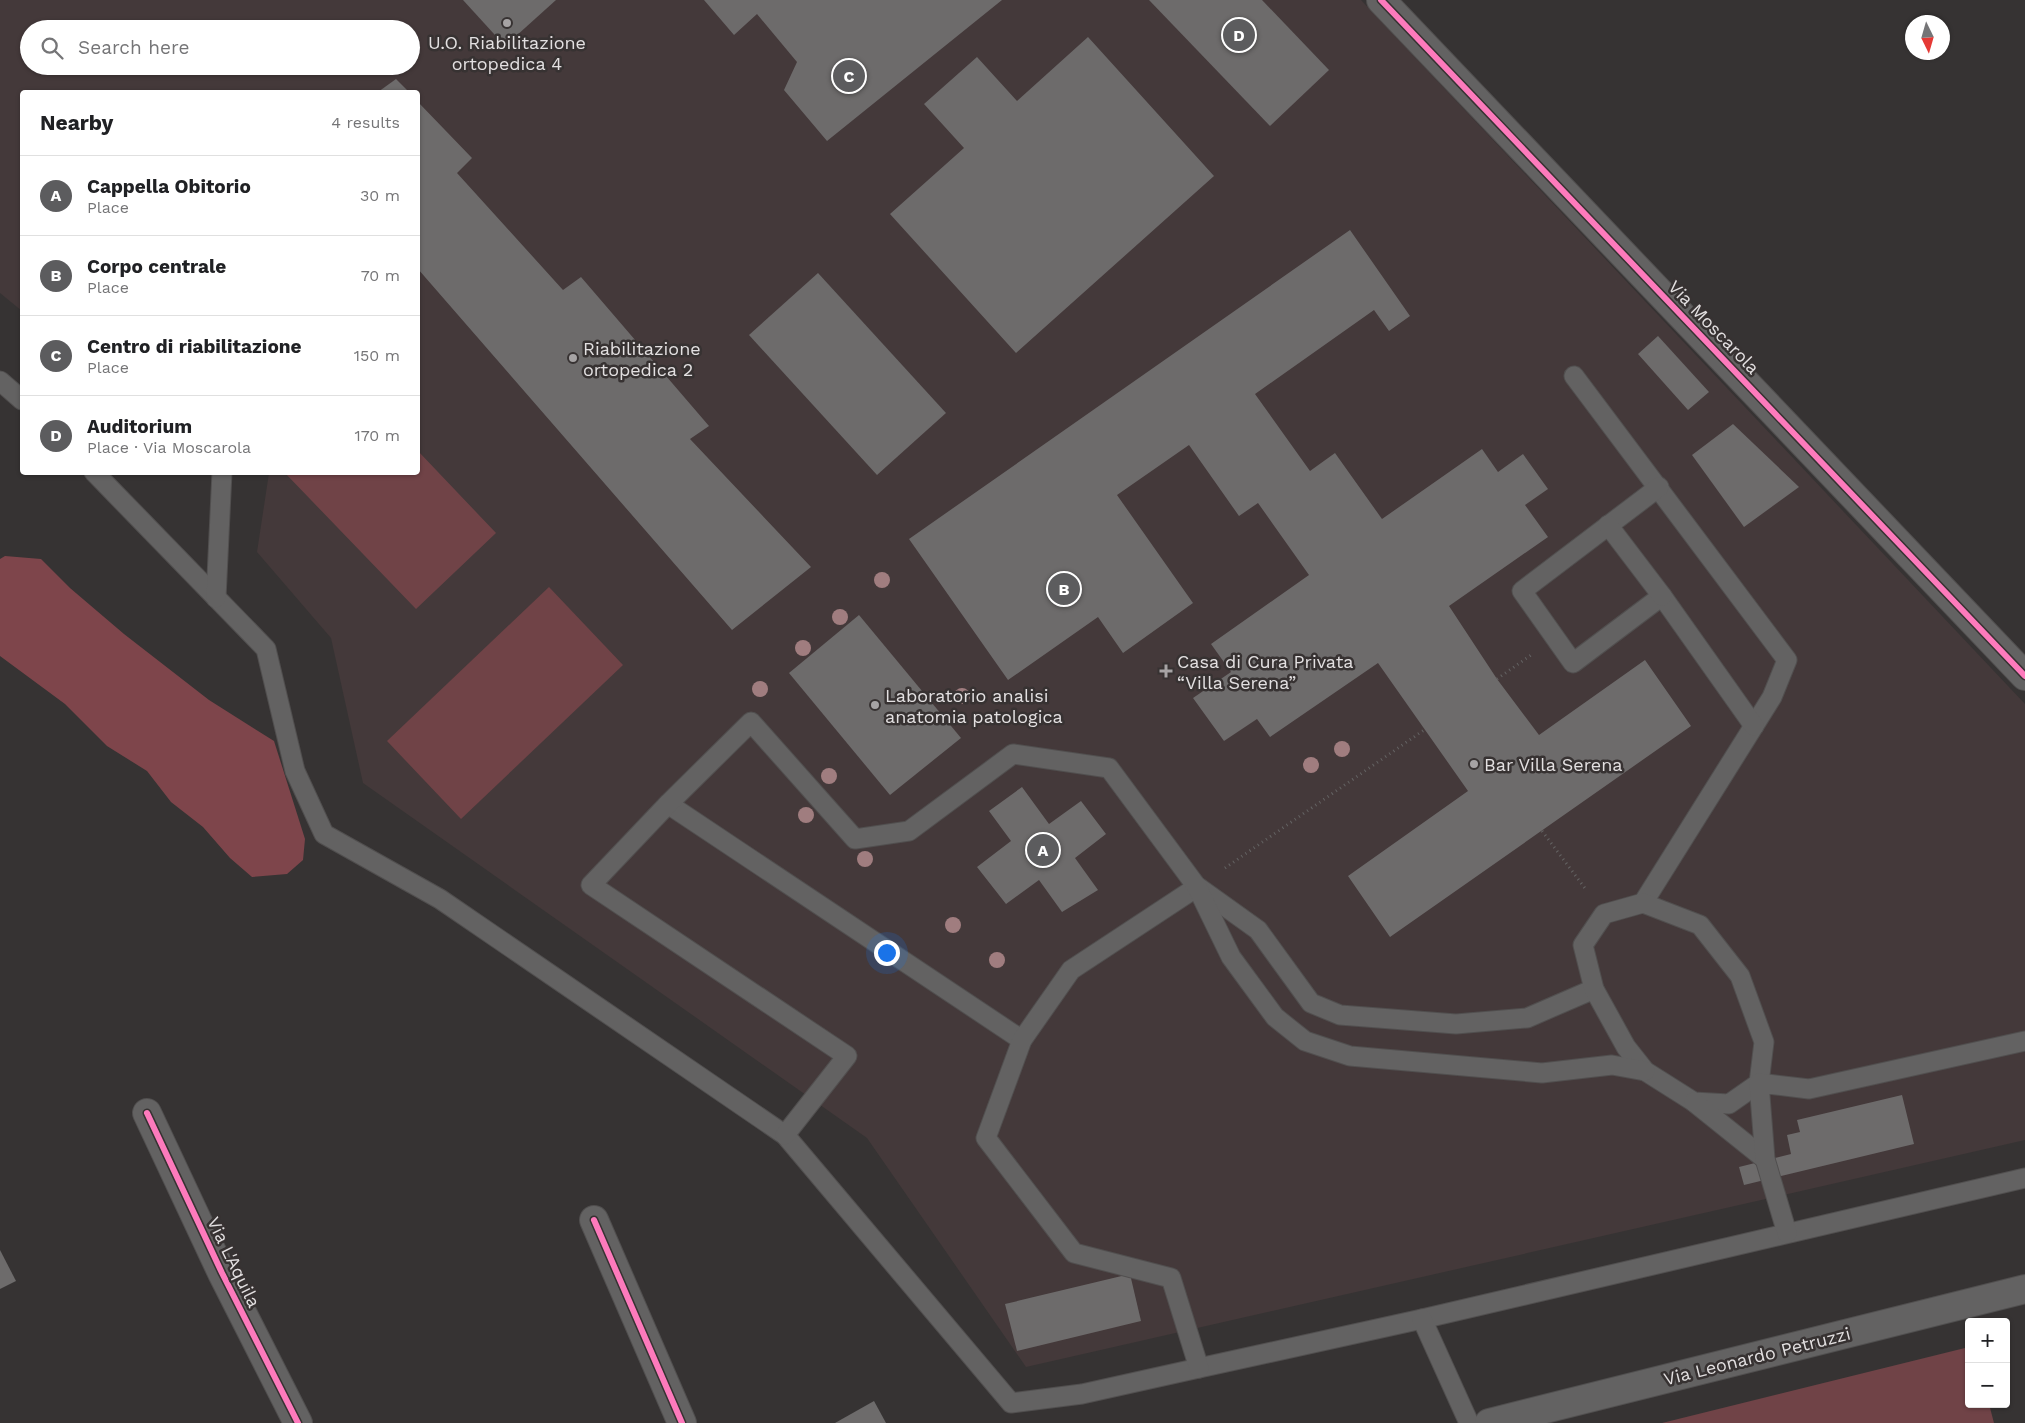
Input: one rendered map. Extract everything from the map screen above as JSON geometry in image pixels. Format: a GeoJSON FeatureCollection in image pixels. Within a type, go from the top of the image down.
{"type":"FeatureCollection","features":[{"type":"Feature","properties":{"kind":"street","name":"Via Moscarola"},"geometry":{"type":"LineString","coordinates":[[1381,0],[2025,676]]}},
{"type":"Feature","properties":{"kind":"street","name":"Via L'Aquila"},"geometry":{"type":"LineString","coordinates":[[147,1113],[222,1273],[298,1423]]}},
{"type":"Feature","properties":{"kind":"street"},"geometry":{"type":"LineString","coordinates":[[594,1220],[682,1423]]}},
{"type":"Feature","properties":{"kind":"street","name":"Via Leonardo Petruzzi"},"geometry":{"type":"LineString","coordinates":[[1489,1423],[2025,1289]]}},
{"type":"Feature","properties":{"kind":"lane"},"geometry":{"type":"LineString","coordinates":[[1574,376],[1787,660],[1772,697],[1644,902]]}},
{"type":"Feature","properties":{"kind":"lane"},"geometry":{"type":"LineString","coordinates":[[0,381],[20,398]]}},
{"type":"Feature","properties":{"kind":"lane"},"geometry":{"type":"LineString","coordinates":[[97,475],[266,649],[295,771],[324,834],[440,899],[785,1135],[1011,1403],[1082,1394],[1422,1319],[2025,1178]]}},
{"type":"Feature","properties":{"kind":"lane"},"geometry":{"type":"LineString","coordinates":[[216,598],[222,475]]}},
{"type":"Feature","properties":{"kind":"lane"},"geometry":{"type":"LineString","coordinates":[[1659,487],[1522,591],[1573,663],[1662,596]]}},
{"type":"Feature","properties":{"kind":"lane"},"geometry":{"type":"LineString","coordinates":[[1608,525],[1662,596],[1754,726]]}},
{"type":"Feature","properties":{"kind":"lane"},"geometry":{"type":"LineString","coordinates":[[785,1135],[846,1056],[591,885],[668,804],[751,722],[855,839],[909,831],[1013,754],[1108,768],[1197,887],[1231,957],[1275,1017],[1305,1041],[1350,1056],[1533,1072],[1612,1065],[1645,1071]]}},
{"type":"Feature","properties":{"kind":"lane"},"geometry":{"type":"LineString","coordinates":[[668,804],[1022,1040]]}},
{"type":"Feature","properties":{"kind":"lane"},"geometry":{"type":"LineString","coordinates":[[1197,887],[1071,970],[1022,1040],[986,1138],[1074,1253],[1171,1278],[1199,1368]]}},
{"type":"Feature","properties":{"kind":"lane"},"geometry":{"type":"LineString","coordinates":[[1197,887],[1258,930],[1311,1003],[1340,1015],[1456,1024],[1527,1018],[1594,989]]}},
{"type":"Feature","properties":{"kind":"lane"},"geometry":{"type":"LineString","coordinates":[[1765,1159],[1694,1102],[1645,1071],[1626,1047],[1594,989],[1583,945],[1604,914],[1644,902],[1700,925],[1740,976],[1764,1042],[1760,1082],[1765,1159],[1787,1233]]}},
{"type":"Feature","properties":{"kind":"lane"},"geometry":{"type":"LineString","coordinates":[[1694,1102],[1729,1104],[1760,1082],[1809,1089],[2025,1041]]}},
{"type":"Feature","properties":{"kind":"lane"},"geometry":{"type":"LineString","coordinates":[[1422,1319],[1469,1423]]}},
{"type":"Feature","properties":{"kind":"path"},"geometry":{"type":"LineString","coordinates":[[1497,679],[1556,637]]}},
{"type":"Feature","properties":{"kind":"path"},"geometry":{"type":"LineString","coordinates":[[1197,887],[1424,730]]}},
{"type":"Feature","properties":{"kind":"path"},"geometry":{"type":"LineString","coordinates":[[1542,830],[1604,914]]}},
{"type":"Feature","properties":{"kind":"shaded area","name":"Casa di Cura Privata “Villa Serena”"},"geometry":{"type":"Polygon","coordinates":[[[0,0],[1361,0],[2025,704],[2025,1140],[1026,1367],[867,1138],[363,783],[331,638],[257,552],[269,475],[420,475],[420,90],[20,90],[20,309],[0,293],[0,0]]]}},
{"type":"Feature","properties":{"kind":"shaded area"},"geometry":{"type":"Polygon","coordinates":[[[420,453],[496,533],[416,609],[287,475],[420,475],[420,453]]]}},
{"type":"Feature","properties":{"kind":"shaded area"},"geometry":{"type":"Polygon","coordinates":[[[5,556],[41,559],[70,588],[124,634],[209,700],[274,741],[305,839],[303,860],[287,874],[252,877],[230,858],[203,827],[171,802],[147,771],[107,746],[65,704],[0,656],[0,559],[5,556]]]}},
{"type":"Feature","properties":{"kind":"shaded area"},"geometry":{"type":"Polygon","coordinates":[[[549,587],[623,665],[461,819],[387,741],[549,587]]]}},
{"type":"Feature","properties":{"kind":"shaded area"},"geometry":{"type":"Polygon","coordinates":[[[1965,1348],[1965,1408],[1990,1408],[1994,1423],[1662,1423],[1965,1348]]]}},
{"type":"Feature","properties":{"kind":"building","name":"U.O. Riabilitazione ortopedica 4"},"geometry":{"type":"Polygon","coordinates":[[[463,0],[556,0],[505,46],[463,0]]]}},
{"type":"Feature","properties":{"kind":"building"},"geometry":{"type":"Polygon","coordinates":[[[704,0],[1002,0],[827,141],[784,90],[797,62],[757,14],[734,35],[704,0]]]}},
{"type":"Feature","properties":{"kind":"building"},"geometry":{"type":"Polygon","coordinates":[[[1149,0],[1262,0],[1329,70],[1270,126],[1149,0]]]}},
{"type":"Feature","properties":{"kind":"building"},"geometry":{"type":"Polygon","coordinates":[[[1088,37],[1214,176],[1016,353],[890,214],[964,148],[924,104],[977,57],[1017,101],[1088,37]]]}},
{"type":"Feature","properties":{"kind":"building"},"geometry":{"type":"Polygon","coordinates":[[[396,79],[407,90],[381,90],[396,79]]]}},
{"type":"Feature","properties":{"kind":"building","name":"Riabilitazione ortopedica 2"},"geometry":{"type":"Polygon","coordinates":[[[420,104],[472,158],[457,173],[563,290],[581,277],[709,426],[690,439],[811,567],[732,630],[420,271],[420,104]]]}},
{"type":"Feature","properties":{"kind":"building"},"geometry":{"type":"Polygon","coordinates":[[[1350,230],[1410,316],[1389,331],[1374,310],[1255,394],[1310,471],[1335,453],[1382,519],[1482,449],[1498,472],[1523,454],[1548,489],[1525,505],[1548,537],[1449,606],[1497,679],[1539,735],[1645,660],[1691,726],[1390,937],[1348,876],[1468,791],[1378,663],[1270,737],[1257,719],[1224,741],[1193,698],[1231,672],[1211,644],[1309,575],[1258,503],[1239,516],[1189,445],[1117,495],[1193,603],[1123,653],[1098,617],[1008,680],[909,539],[1350,230]]]}},
{"type":"Feature","properties":{"kind":"building"},"geometry":{"type":"Polygon","coordinates":[[[818,273],[946,413],[877,475],[749,335],[818,273]]]}},
{"type":"Feature","properties":{"kind":"building"},"geometry":{"type":"Polygon","coordinates":[[[1658,336],[1709,392],[1688,410],[1638,354],[1658,336]]]}},
{"type":"Feature","properties":{"kind":"building"},"geometry":{"type":"Polygon","coordinates":[[[1733,424],[1799,487],[1744,527],[1692,455],[1733,424]]]}},
{"type":"Feature","properties":{"kind":"building","name":"Laboratorio analisi anatomia patologica"},"geometry":{"type":"Polygon","coordinates":[[[859,615],[961,738],[890,795],[789,673],[859,615]]]}},
{"type":"Feature","properties":{"kind":"building"},"geometry":{"type":"Polygon","coordinates":[[[1022,787],[1049,824],[1081,801],[1106,834],[1075,858],[1098,890],[1062,912],[1039,880],[1006,904],[977,867],[1011,841],[989,811],[1022,787]]]}},
{"type":"Feature","properties":{"kind":"building"},"geometry":{"type":"Polygon","coordinates":[[[1902,1095],[1914,1144],[1744,1185],[1739,1167],[1791,1154],[1787,1135],[1800,1132],[1797,1120],[1902,1095]]]}},
{"type":"Feature","properties":{"kind":"building"},"geometry":{"type":"Polygon","coordinates":[[[0,1250],[16,1281],[0,1289],[0,1250]]]}},
{"type":"Feature","properties":{"kind":"building"},"geometry":{"type":"Polygon","coordinates":[[[1130,1274],[1141,1321],[1017,1351],[1005,1304],[1130,1274]]]}},
{"type":"Feature","properties":{"kind":"building"},"geometry":{"type":"Polygon","coordinates":[[[874,1401],[886,1423],[835,1423],[874,1401]]]}},
{"type":"Feature","properties":{"kind":"cycle path"},"geometry":{"type":"LineString","coordinates":[[1381,0],[2025,676]]}},
{"type":"Feature","properties":{"kind":"cycle path"},"geometry":{"type":"LineString","coordinates":[[147,1113],[222,1273],[298,1423]]}},
{"type":"Feature","properties":{"kind":"cycle path"},"geometry":{"type":"LineString","coordinates":[[594,1220],[682,1423]]}},
{"type":"Feature","properties":{"kind":"place","name":"U.O. Riabilitazione ortopedica 4"},"geometry":{"type":"Point","coordinates":[507,23]}},
{"type":"Feature","properties":{"kind":"place","name":"Auditorium"},"geometry":{"type":"Point","coordinates":[1239,35]}},
{"type":"Feature","properties":{"kind":"place","name":"Centro di riabilitazione"},"geometry":{"type":"Point","coordinates":[849,76]}},
{"type":"Feature","properties":{"kind":"place","name":"Riabilitazione ortopedica 2"},"geometry":{"type":"Point","coordinates":[573,358]}},
{"type":"Feature","properties":{"kind":"place","name":"Corpo centrale"},"geometry":{"type":"Point","coordinates":[1064,589]}},
{"type":"Feature","properties":{"kind":"place","name":"Casa di Cura Privata “Villa Serena”"},"geometry":{"type":"Point","coordinates":[1166,671]}},
{"type":"Feature","properties":{"kind":"place","name":"Laboratorio analisi anatomia patologica"},"geometry":{"type":"Point","coordinates":[875,705]}},
{"type":"Feature","properties":{"kind":"place","name":"Bar Villa Serena"},"geometry":{"type":"Point","coordinates":[1474,764]}},
{"type":"Feature","properties":{"kind":"place","name":"Cappella Obitorio"},"geometry":{"type":"Point","coordinates":[1043,850]}}]}
